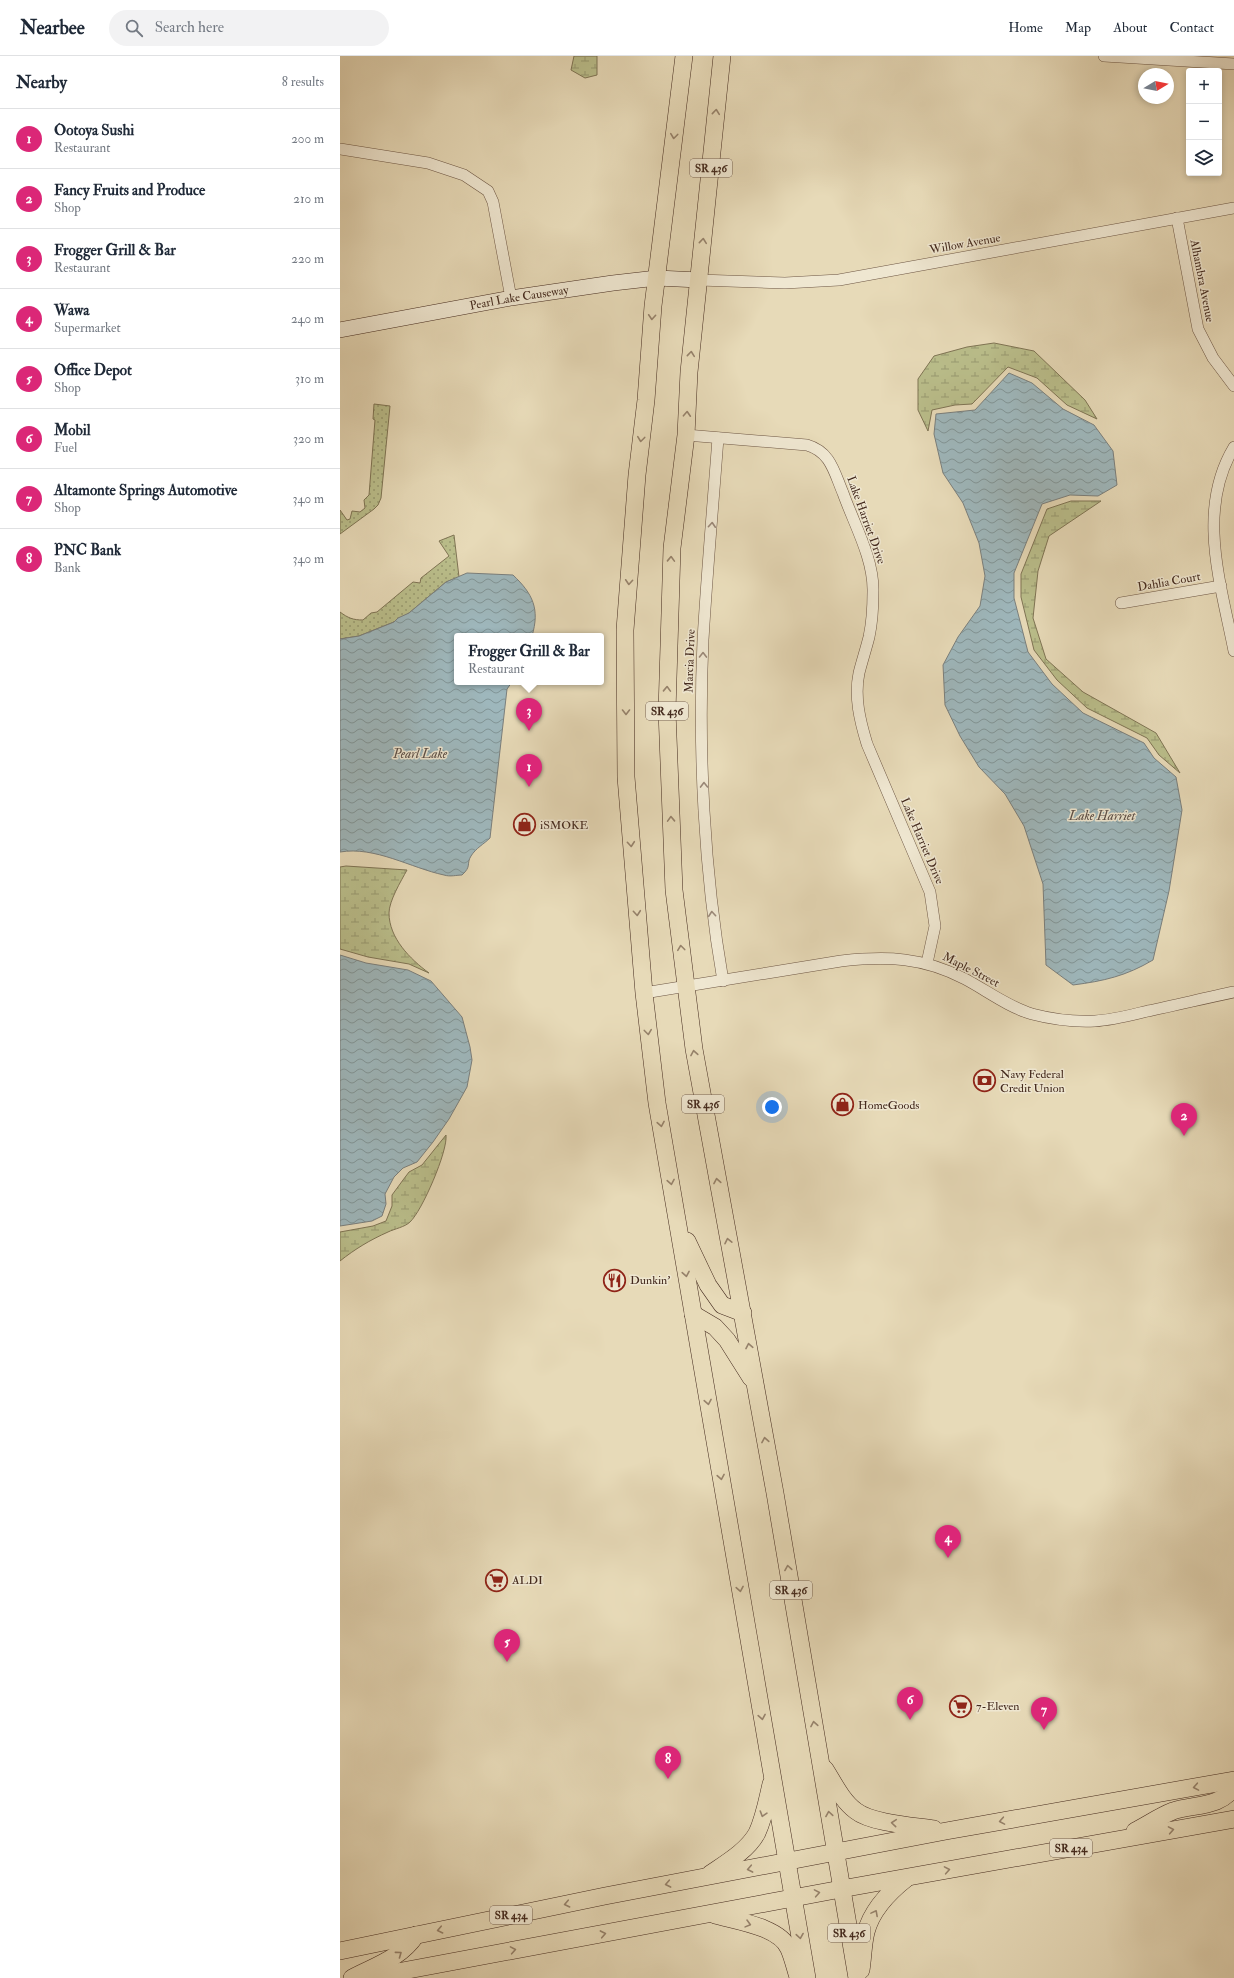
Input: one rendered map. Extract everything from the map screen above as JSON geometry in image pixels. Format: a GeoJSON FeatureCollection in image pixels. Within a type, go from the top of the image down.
{"type":"FeatureCollection","features":[{"type":"Feature","properties":{"kind":"main road"},"geometry":{"type":"LineString","coordinates":[[684,56],[657,278],[646,400],[637,475],[626,630],[626,777],[644,993],[657,1104],[807,1978]]}},
{"type":"Feature","properties":{"kind":"main road","name":"SR 436"},"geometry":{"type":"LineString","coordinates":[[722,56],[689,372],[686,435],[672,548],[667,711],[674,890],[694,1049],[724,1220],[756,1385],[841,1888],[859,1978]]}},
{"type":"Feature","properties":{"kind":"main road"},"geometry":{"type":"LineString","coordinates":[[678,1221],[708,1285],[722,1305],[743,1313]]}},
{"type":"Feature","properties":{"kind":"main road"},"geometry":{"type":"LineString","coordinates":[[693,1314],[715,1327],[727,1340],[756,1385]]}},
{"type":"Feature","properties":{"kind":"main road"},"geometry":{"type":"LineString","coordinates":[[820,1762],[841,1795],[856,1812],[886,1822],[946,1831]]}},
{"type":"Feature","properties":{"kind":"main road"},"geometry":{"type":"LineString","coordinates":[[707,1876],[740,1852],[756,1834],[764,1814],[772,1776]]}},
{"type":"Feature","properties":{"kind":"main road","name":"SR 434"},"geometry":{"type":"LineString","coordinates":[[340,1951],[707,1876],[946,1831],[1234,1780]]}},
{"type":"Feature","properties":{"kind":"main road"},"geometry":{"type":"LineString","coordinates":[[1119,1840],[1174,1811],[1206,1805],[1222,1798],[1231,1791],[1234,1786]]}},
{"type":"Feature","properties":{"kind":"main road","name":"SR 434"},"geometry":{"type":"LineString","coordinates":[[364,1978],[711,1914],[841,1888],[1234,1819]]}},
{"type":"Feature","properties":{"kind":"main road"},"geometry":{"type":"LineString","coordinates":[[859,1978],[866,1932],[876,1910],[889,1893],[908,1877]]}},
{"type":"Feature","properties":{"kind":"main road"},"geometry":{"type":"LineString","coordinates":[[711,1914],[755,1926],[780,1936],[789,1949],[798,1978]]}},
{"type":"Feature","properties":{"kind":"main road"},"geometry":{"type":"LineString","coordinates":[[352,1978],[396,1956],[409,1946],[416,1935]]}},
{"type":"Feature","properties":{"kind":"street"},"geometry":{"type":"LineString","coordinates":[[1104,56],[1234,64]]}},
{"type":"Feature","properties":{"kind":"street"},"geometry":{"type":"LineString","coordinates":[[340,148],[428,163],[464,175],[488,191],[493,202],[510,298]]}},
{"type":"Feature","properties":{"kind":"street","name":"Willow Avenue"},"geometry":{"type":"LineString","coordinates":[[699,280],[785,283],[839,280],[1234,208]]}},
{"type":"Feature","properties":{"kind":"street","name":"Alhambra Avenue"},"geometry":{"type":"LineString","coordinates":[[1177,218],[1198,329],[1214,358],[1234,386]]}},
{"type":"Feature","properties":{"kind":"street","name":"Pearl Lake Causeway"},"geometry":{"type":"LineString","coordinates":[[340,330],[510,298],[613,283],[657,278],[699,280]]}},
{"type":"Feature","properties":{"kind":"street","name":"Lake Harriet Drive"},"geometry":{"type":"LineString","coordinates":[[686,435],[807,445],[818,448],[831,463],[865,550],[873,590],[869,636],[859,674],[858,696],[860,721],[867,744],[930,892],[935,926],[928,963]]}},
{"type":"Feature","properties":{"kind":"street","name":"Marcia Drive"},"geometry":{"type":"LineString","coordinates":[[718,438],[703,640],[702,702],[704,794],[708,871],[714,927],[723,980]]}},
{"type":"Feature","properties":{"kind":"street"},"geometry":{"type":"LineString","coordinates":[[1234,447],[1226,460],[1218,486],[1213,517],[1214,543],[1234,651]]}},
{"type":"Feature","properties":{"kind":"street","name":"Dahlia Court"},"geometry":{"type":"LineString","coordinates":[[1121,603],[1221,586]]}},
{"type":"Feature","properties":{"kind":"street","name":"Maple Street"},"geometry":{"type":"LineString","coordinates":[[644,993],[865,958],[898,958],[928,963],[964,978],[1008,1004],[1031,1014],[1068,1021],[1095,1021],[1116,1018],[1234,992]]}},
{"type":"Feature","properties":{"kind":"green space"},"geometry":{"type":"Polygon","coordinates":[[[574,56],[597,56],[597,75],[585,78],[571,70],[574,56]]]}},
{"type":"Feature","properties":{"kind":"green space"},"geometry":{"type":"Polygon","coordinates":[[[994,343],[1034,351],[1085,400],[1097,419],[1067,405],[1037,378],[1008,367],[972,404],[955,405],[932,410],[928,431],[918,410],[918,379],[934,356],[967,347],[994,343]]]}},
{"type":"Feature","properties":{"kind":"green space"},"geometry":{"type":"Polygon","coordinates":[[[374,404],[390,406],[381,498],[378,505],[374,509],[340,534],[340,510],[347,520],[350,519],[352,511],[360,512],[365,508],[364,500],[369,495],[375,420],[373,419],[374,404]]]}},
{"type":"Feature","properties":{"kind":"green space"},"geometry":{"type":"Polygon","coordinates":[[[1071,501],[1101,501],[1049,536],[1038,571],[1033,618],[1046,659],[1083,692],[1156,733],[1180,773],[1159,755],[1147,738],[1087,708],[1057,680],[1034,650],[1021,597],[1021,574],[1047,509],[1071,501]]]}},
{"type":"Feature","properties":{"kind":"green space"},"geometry":{"type":"Polygon","coordinates":[[[454,535],[459,577],[446,582],[409,613],[394,622],[359,636],[340,639],[340,612],[356,620],[363,620],[371,613],[377,612],[413,582],[420,583],[421,578],[449,556],[439,541],[454,535]]]}},
{"type":"Feature","properties":{"kind":"green space"},"geometry":{"type":"Polygon","coordinates":[[[346,866],[407,870],[391,903],[389,913],[390,922],[402,947],[429,973],[409,964],[368,957],[340,949],[340,867],[346,866]]]}},
{"type":"Feature","properties":{"kind":"green space"},"geometry":{"type":"Polygon","coordinates":[[[446,1135],[446,1143],[439,1167],[421,1206],[410,1222],[369,1242],[340,1261],[340,1232],[373,1226],[386,1221],[392,1206],[392,1195],[409,1172],[422,1165],[446,1135]]]}},
{"type":"Feature","properties":{"kind":"water","name":"Lake Harriet"},"geometry":{"type":"Polygon","coordinates":[[[1009,373],[1032,383],[1063,409],[1094,425],[1113,451],[1117,485],[1098,496],[1070,495],[1042,504],[1014,573],[1014,598],[1028,652],[1052,684],[1083,713],[1144,743],[1154,758],[1176,777],[1182,810],[1169,891],[1153,960],[1124,974],[1095,982],[1073,985],[1046,965],[1043,884],[1024,826],[1005,794],[979,767],[960,736],[945,705],[943,665],[958,637],[980,606],[985,576],[979,543],[963,503],[943,473],[934,434],[936,414],[975,410],[1009,373]]]}},
{"type":"Feature","properties":{"kind":"water","name":"Pearl Lake"},"geometry":{"type":"Polygon","coordinates":[[[467,573],[513,575],[526,589],[533,602],[535,610],[533,633],[454,633],[454,685],[510,685],[507,689],[490,838],[473,853],[467,869],[462,875],[451,876],[431,872],[380,855],[353,851],[340,852],[340,639],[359,636],[394,622],[398,618],[409,613],[446,582],[467,573]]]}},
{"type":"Feature","properties":{"kind":"water"},"geometry":{"type":"Polygon","coordinates":[[[340,955],[366,963],[408,970],[431,981],[462,1017],[472,1060],[467,1087],[449,1119],[417,1162],[403,1168],[394,1177],[385,1194],[386,1204],[382,1216],[372,1221],[340,1226],[340,955]]]}},
{"type":"Feature","properties":{"kind":"place","name":"Frogger Grill & Bar"},"geometry":{"type":"Point","coordinates":[529,731]}},
{"type":"Feature","properties":{"kind":"place","name":"Ootoya Sushi"},"geometry":{"type":"Point","coordinates":[529,787]}},
{"type":"Feature","properties":{"kind":"place","name":"iSMOKE"},"geometry":{"type":"Point","coordinates":[525,825]}},
{"type":"Feature","properties":{"kind":"place","name":"Navy Federal Credit Union"},"geometry":{"type":"Point","coordinates":[985,1081]}},
{"type":"Feature","properties":{"kind":"place","name":"HomeGoods"},"geometry":{"type":"Point","coordinates":[842,1105]}},
{"type":"Feature","properties":{"kind":"place","name":"Fancy Fruits and Produce"},"geometry":{"type":"Point","coordinates":[1184,1136]}},
{"type":"Feature","properties":{"kind":"place","name":"Dunkin'"},"geometry":{"type":"Point","coordinates":[615,1280]}},
{"type":"Feature","properties":{"kind":"place","name":"Wawa"},"geometry":{"type":"Point","coordinates":[948,1558]}},
{"type":"Feature","properties":{"kind":"place","name":"ALDI"},"geometry":{"type":"Point","coordinates":[496,1580]}},
{"type":"Feature","properties":{"kind":"place","name":"Office Depot"},"geometry":{"type":"Point","coordinates":[507,1662]}},
{"type":"Feature","properties":{"kind":"place","name":"7-Eleven"},"geometry":{"type":"Point","coordinates":[961,1706]}},
{"type":"Feature","properties":{"kind":"place","name":"Mobil"},"geometry":{"type":"Point","coordinates":[910,1720]}},
{"type":"Feature","properties":{"kind":"place","name":"Altamonte Springs Automotive"},"geometry":{"type":"Point","coordinates":[1044,1730]}},
{"type":"Feature","properties":{"kind":"place","name":"PNC Bank"},"geometry":{"type":"Point","coordinates":[668,1779]}}]}
